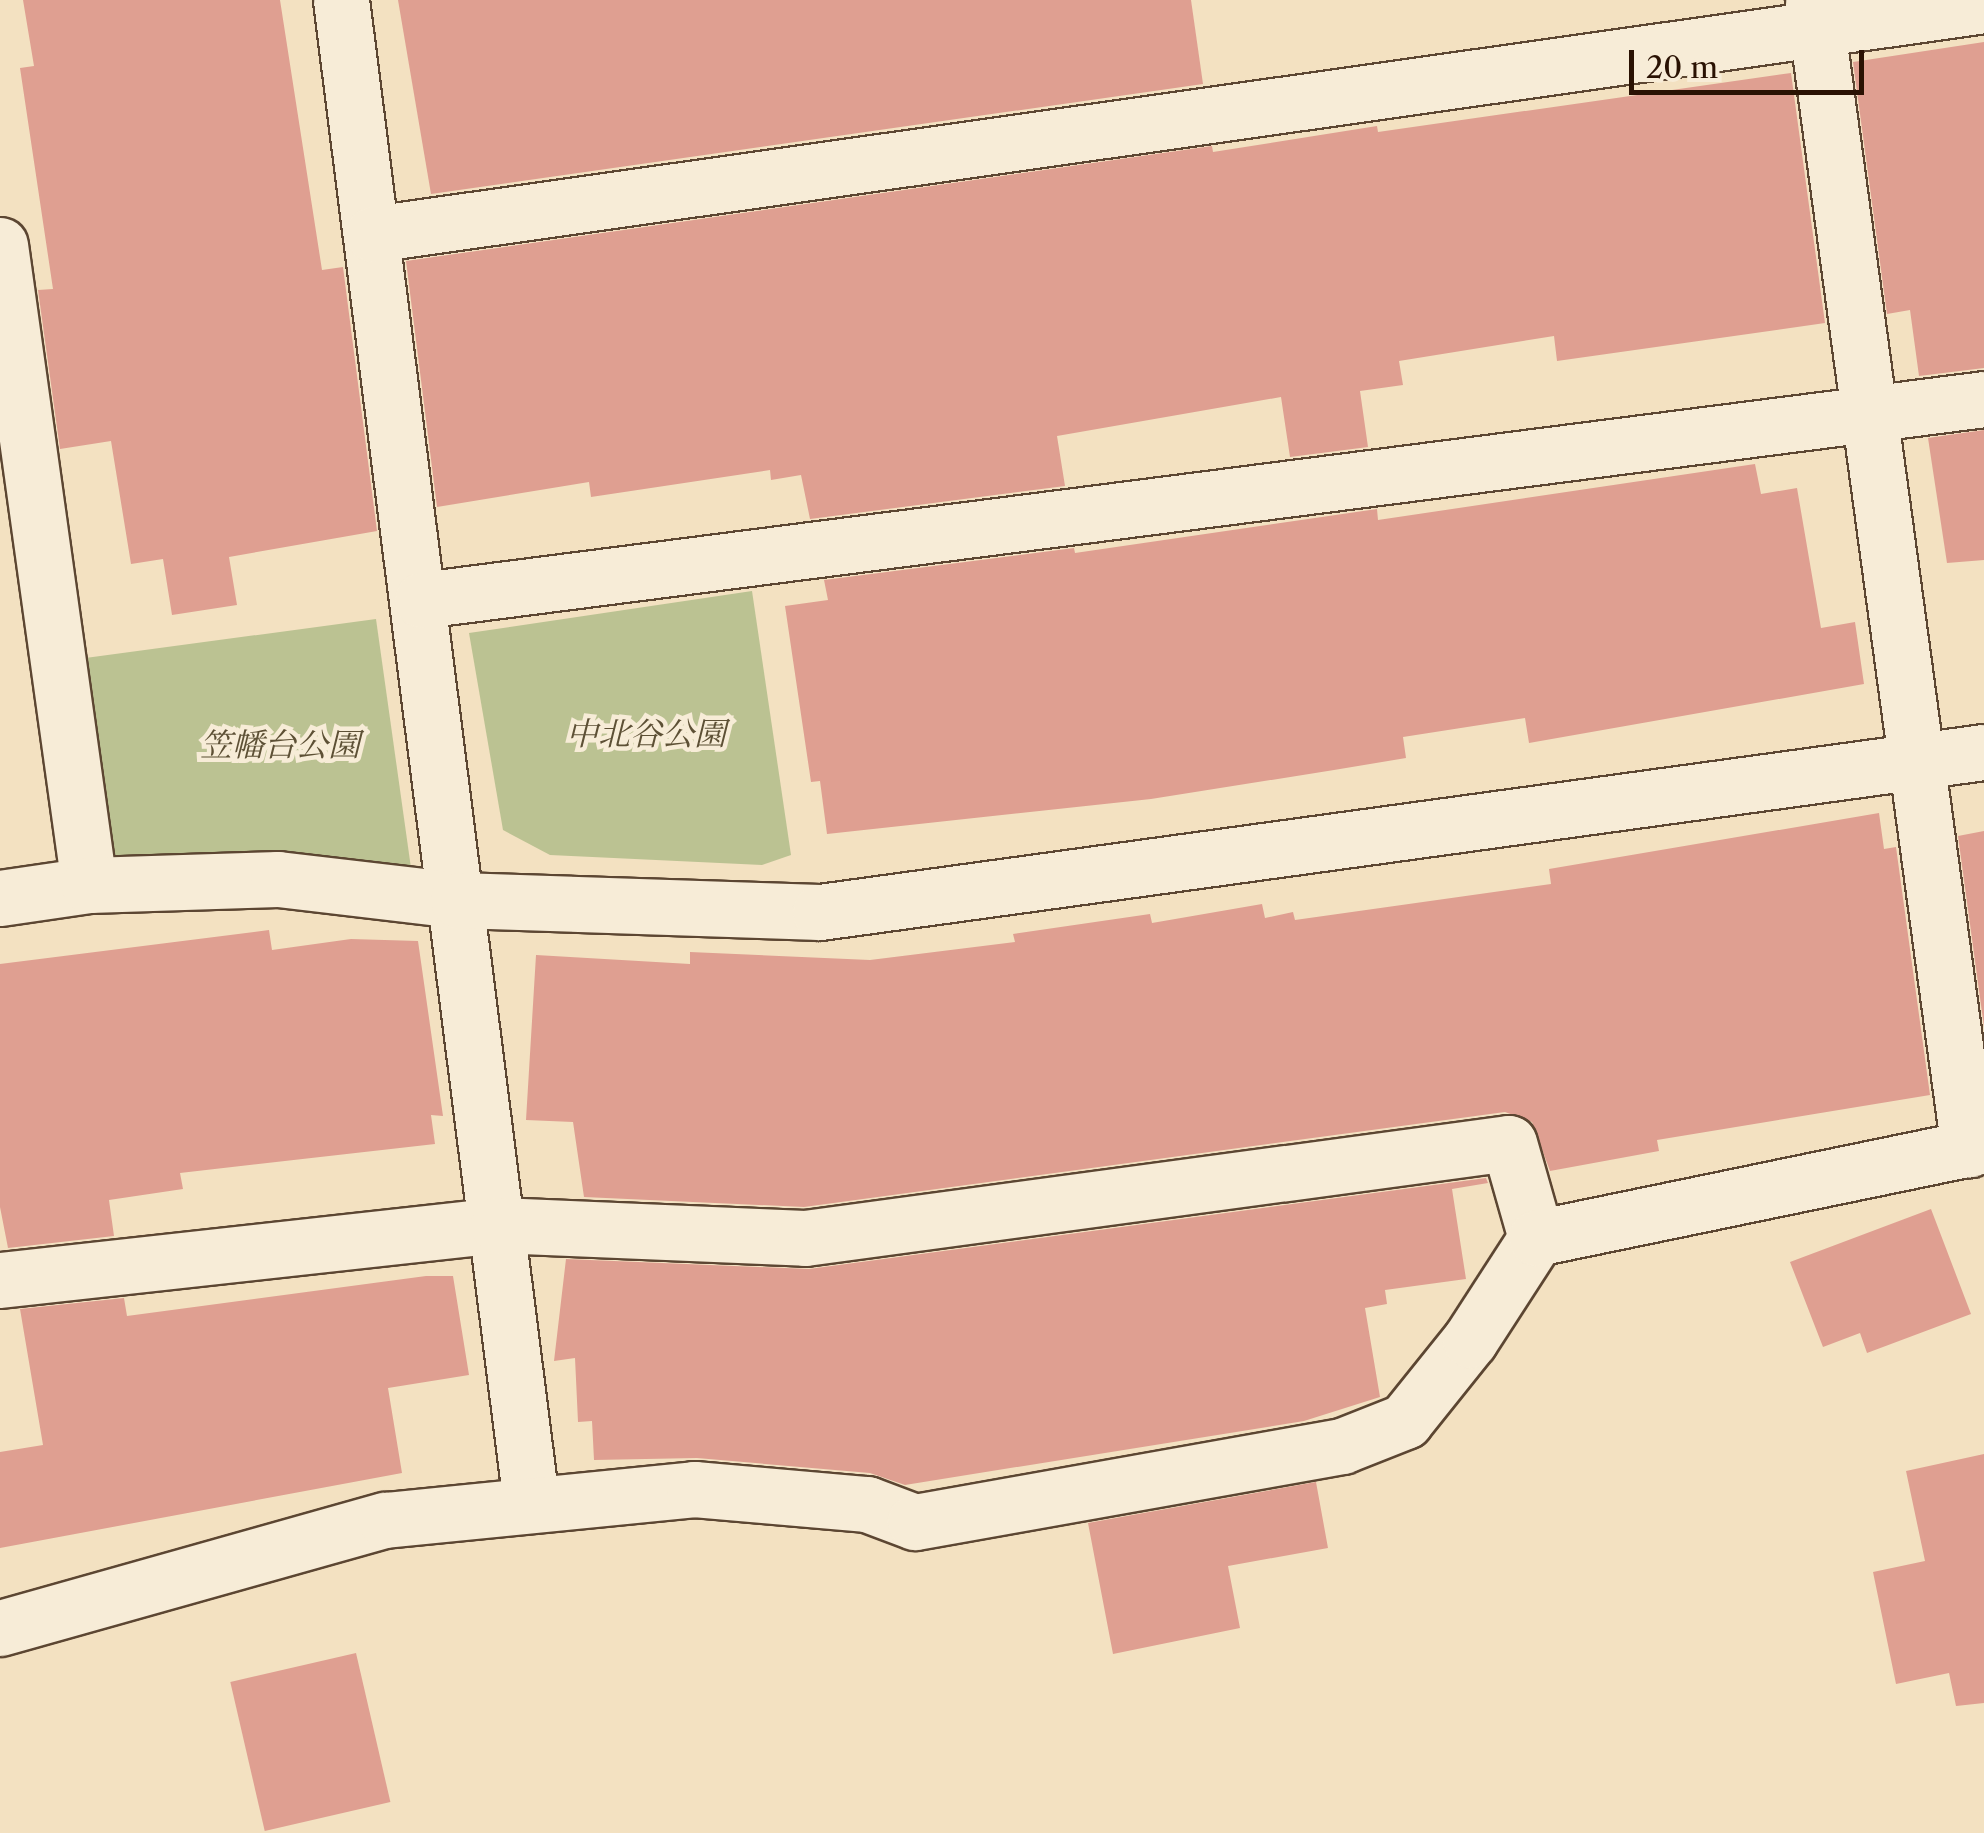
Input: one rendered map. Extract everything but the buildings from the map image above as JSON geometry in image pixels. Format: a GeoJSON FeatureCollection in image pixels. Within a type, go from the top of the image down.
{"type":"FeatureCollection","features":[{"type":"Feature","properties":{"kind":"street"},"geometry":{"type":"LineString","coordinates":[[342,0],[422,600],[532,1502]]}},
{"type":"Feature","properties":{"kind":"street"},"geometry":{"type":"LineString","coordinates":[[374,234],[1816,14],[1984,6]]}},
{"type":"Feature","properties":{"kind":"street"},"geometry":{"type":"LineString","coordinates":[[0,1628],[385,1520],[532,1502],[694,1489],[867,1504],[915,1522],[1342,1446],[1405,1421],[1470,1340],[1536,1238],[1976,1147],[1915,761],[1873,416],[1816,14]]}},
{"type":"Feature","properties":{"kind":"street"},"geometry":{"type":"LineString","coordinates":[[0,245],[88,885]]}},
{"type":"Feature","properties":{"kind":"street"},"geometry":{"type":"LineString","coordinates":[[422,600],[1984,399]]}},
{"type":"Feature","properties":{"kind":"street"},"geometry":{"type":"LineString","coordinates":[[0,898],[88,885],[278,878],[458,900],[820,912],[1984,752]]}},
{"type":"Feature","properties":{"kind":"street"},"geometry":{"type":"LineString","coordinates":[[0,1280],[498,1224],[805,1238],[1509,1143],[1536,1238]]}},
{"type":"Feature","properties":{"kind":"green space","name":"中北谷公園"},"geometry":{"type":"Polygon","coordinates":[[[752,591],[791,855],[762,865],[550,855],[503,830],[469,633],[752,591]]]}},
{"type":"Feature","properties":{"kind":"green space","name":"笠幡台公園"},"geometry":{"type":"Polygon","coordinates":[[[376,619],[411,868],[110,863],[78,659],[376,619]]]}}]}
